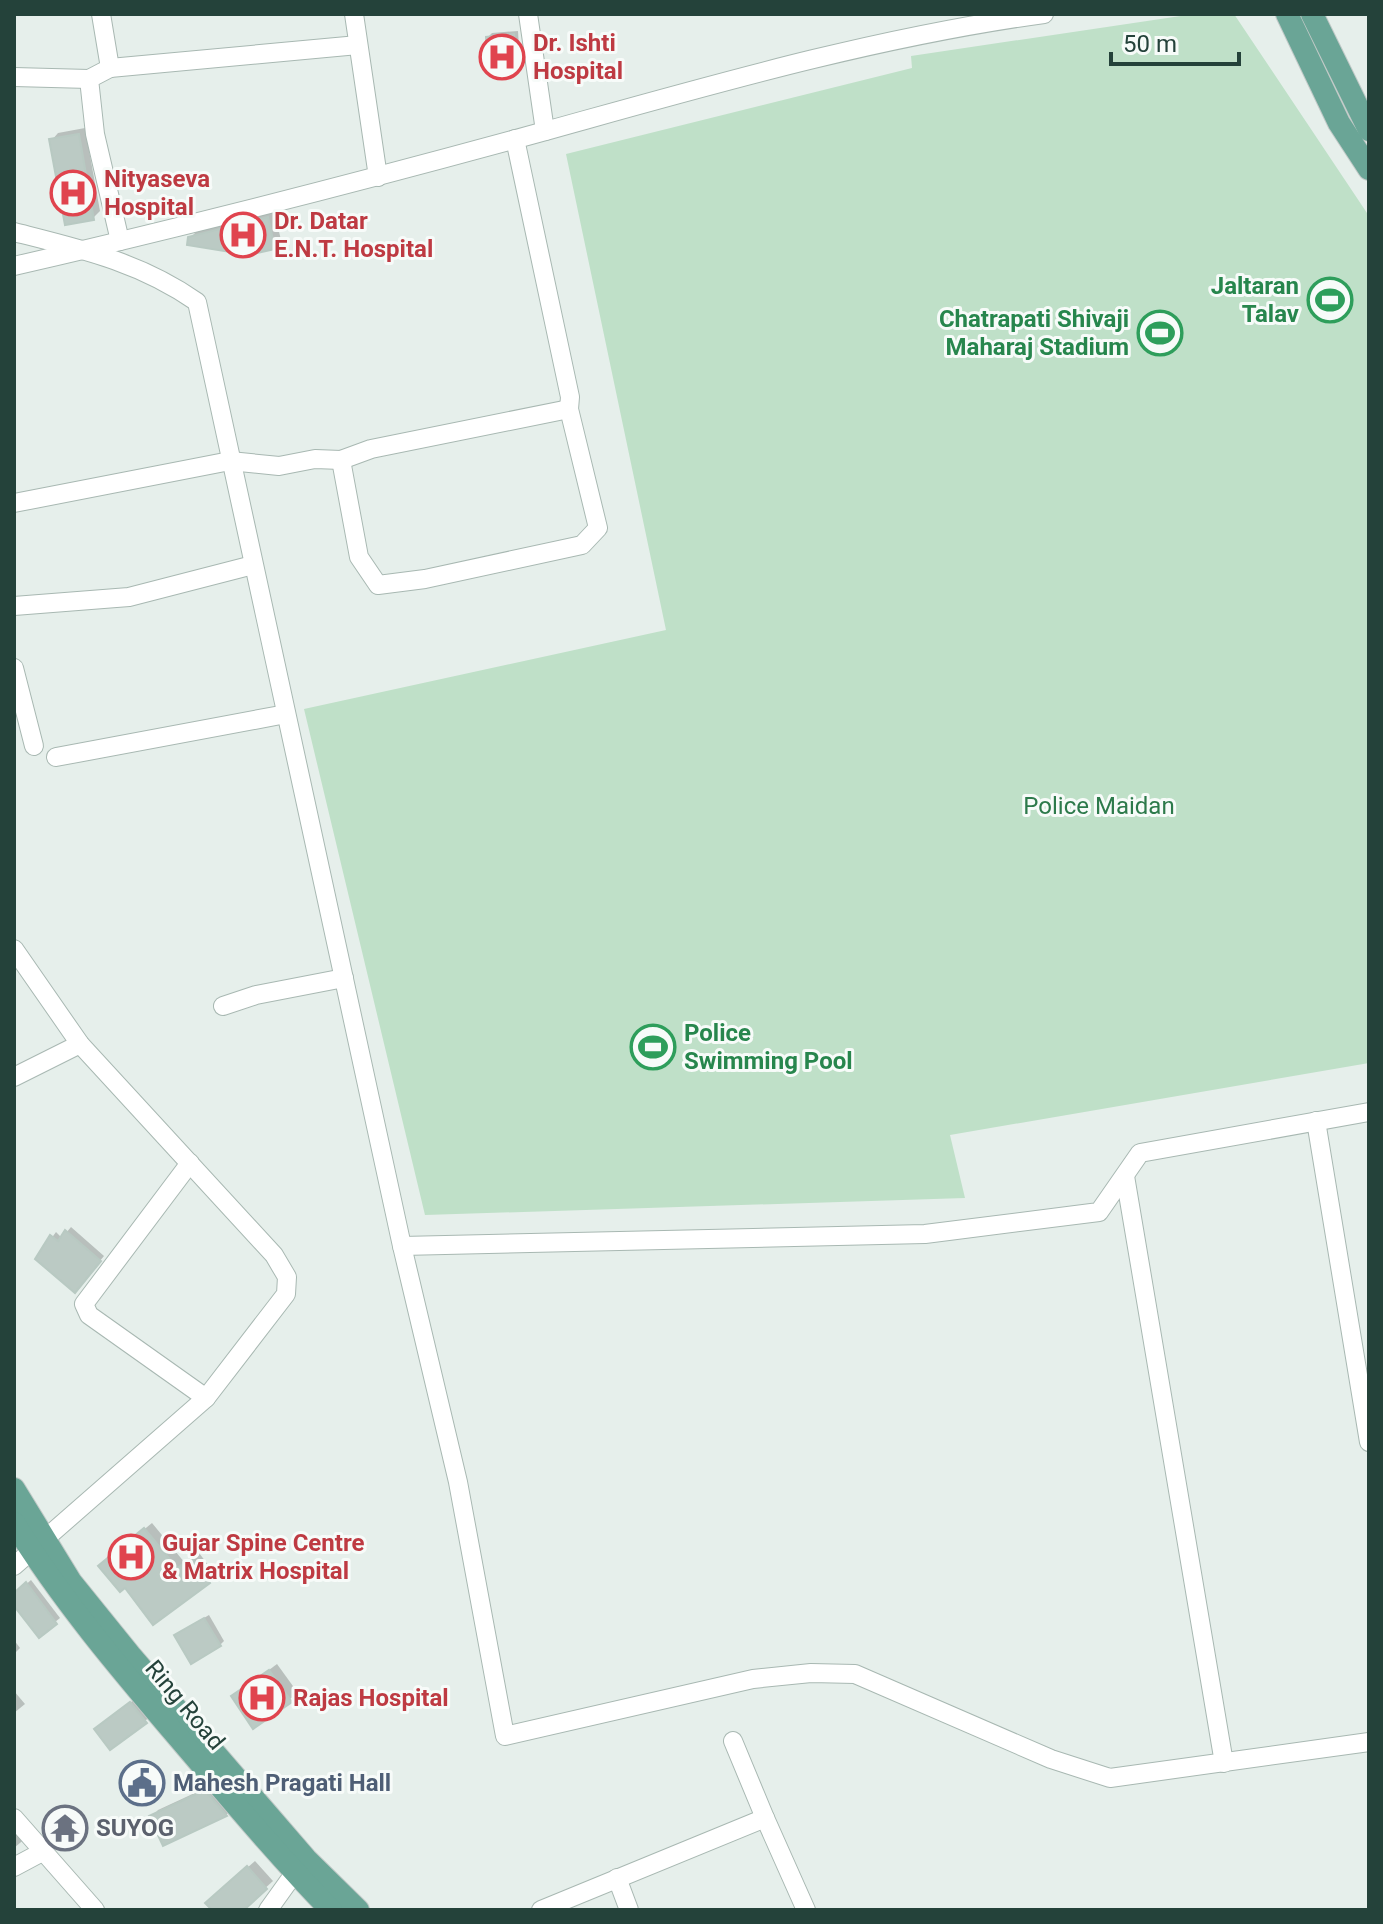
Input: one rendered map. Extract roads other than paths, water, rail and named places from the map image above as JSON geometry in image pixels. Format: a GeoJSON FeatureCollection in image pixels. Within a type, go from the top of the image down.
{"type":"FeatureCollection","features":[{"type":"Feature","properties":{"kind":"main road"},"geometry":{"type":"LineString","coordinates":[[1287,14],[1339,123],[1369,169]]}},
{"type":"Feature","properties":{"kind":"main road"},"geometry":{"type":"LineString","coordinates":[[1312,14],[1367,121]]}},
{"type":"Feature","properties":{"kind":"main road"},"geometry":{"type":"LineString","coordinates":[[14,1489],[30,1553]]}},
{"type":"Feature","properties":{"kind":"main road","name":"Ring Road"},"geometry":{"type":"LineString","coordinates":[[14,1523],[30,1553],[131,1682],[299,1865],[331,1910]]}},
{"type":"Feature","properties":{"kind":"main road"},"geometry":{"type":"LineString","coordinates":[[299,1865],[358,1910]]}},
{"type":"Feature","properties":{"kind":"street"},"geometry":{"type":"LineString","coordinates":[[101,14],[110,68]]}},
{"type":"Feature","properties":{"kind":"street"},"geometry":{"type":"LineString","coordinates":[[354,14],[378,177]]}},
{"type":"Feature","properties":{"kind":"street"},"geometry":{"type":"LineString","coordinates":[[528,14],[545,131]]}},
{"type":"Feature","properties":{"kind":"street"},"geometry":{"type":"LineString","coordinates":[[14,266],[378,177],[746,76],[990,21],[1044,14]]}},
{"type":"Feature","properties":{"kind":"street"},"geometry":{"type":"LineString","coordinates":[[14,77],[89,79],[110,68],[358,45]]}},
{"type":"Feature","properties":{"kind":"street"},"geometry":{"type":"LineString","coordinates":[[89,79],[95,134],[120,241]]}},
{"type":"Feature","properties":{"kind":"street"},"geometry":{"type":"LineString","coordinates":[[1339,123],[1367,121]]}},
{"type":"Feature","properties":{"kind":"street"},"geometry":{"type":"LineString","coordinates":[[341,460],[359,557],[378,585],[425,579],[582,545],[598,528],[569,409],[570,397],[515,139]]}},
{"type":"Feature","properties":{"kind":"street"},"geometry":{"type":"LineString","coordinates":[[14,232],[85,250],[162,277],[197,302],[402,1246],[458,1482],[505,1736],[753,1679],[811,1673],[855,1674],[1051,1759],[1110,1778],[1369,1742]]}},
{"type":"Feature","properties":{"kind":"street"},"geometry":{"type":"LineString","coordinates":[[14,503],[230,461],[279,466],[315,459],[341,460],[371,449],[569,409]]}},
{"type":"Feature","properties":{"kind":"street"},"geometry":{"type":"LineString","coordinates":[[14,606],[129,597],[253,565]]}},
{"type":"Feature","properties":{"kind":"street"},"geometry":{"type":"LineString","coordinates":[[14,668],[34,746]]}},
{"type":"Feature","properties":{"kind":"street"},"geometry":{"type":"LineString","coordinates":[[56,757],[286,714]]}},
{"type":"Feature","properties":{"kind":"street"},"geometry":{"type":"LineString","coordinates":[[14,949],[80,1044],[274,1255],[287,1277],[286,1294],[206,1398],[30,1553]]}},
{"type":"Feature","properties":{"kind":"street"},"geometry":{"type":"LineString","coordinates":[[223,1006],[256,995],[344,978]]}},
{"type":"Feature","properties":{"kind":"street"},"geometry":{"type":"LineString","coordinates":[[14,1077],[80,1044]]}},
{"type":"Feature","properties":{"kind":"street"},"geometry":{"type":"LineString","coordinates":[[402,1246],[925,1234],[1099,1212],[1140,1153],[1369,1112]]}},
{"type":"Feature","properties":{"kind":"street"},"geometry":{"type":"LineString","coordinates":[[1316,1121],[1369,1442]]}},
{"type":"Feature","properties":{"kind":"street"},"geometry":{"type":"LineString","coordinates":[[190,1163],[84,1304],[89,1315],[206,1398]]}},
{"type":"Feature","properties":{"kind":"street"},"geometry":{"type":"LineString","coordinates":[[1125,1176],[1224,1763]]}},
{"type":"Feature","properties":{"kind":"street"},"geometry":{"type":"LineString","coordinates":[[733,1741],[806,1910]]}},
{"type":"Feature","properties":{"kind":"street"},"geometry":{"type":"LineString","coordinates":[[14,1818],[95,1910]]}},
{"type":"Feature","properties":{"kind":"street"},"geometry":{"type":"LineString","coordinates":[[541,1910],[765,1818]]}},
{"type":"Feature","properties":{"kind":"street"},"geometry":{"type":"LineString","coordinates":[[14,1867],[44,1851]]}},
{"type":"Feature","properties":{"kind":"street"},"geometry":{"type":"LineString","coordinates":[[268,1910],[299,1865]]}},
{"type":"Feature","properties":{"kind":"street"},"geometry":{"type":"LineString","coordinates":[[617,1878],[629,1910]]}},
{"type":"Feature","properties":{"kind":"place","name":"Dr. Ishti Hospital"},"geometry":{"type":"Point","coordinates":[502,57]}},
{"type":"Feature","properties":{"kind":"place","name":"Nityaseva Hospital"},"geometry":{"type":"Point","coordinates":[73,193]}},
{"type":"Feature","properties":{"kind":"place","name":"Dr. Datar E.N.T. Hospital"},"geometry":{"type":"Point","coordinates":[243,235]}},
{"type":"Feature","properties":{"kind":"place","name":"Jaltaran Talav"},"geometry":{"type":"Point","coordinates":[1330,300]}},
{"type":"Feature","properties":{"kind":"place","name":"Chatrapati Shivaji Maharaj Stadium"},"geometry":{"type":"Point","coordinates":[1160,333]}},
{"type":"Feature","properties":{"kind":"place","name":"Police Swimming Pool"},"geometry":{"type":"Point","coordinates":[653,1047]}},
{"type":"Feature","properties":{"kind":"place","name":"Gujar Spine Centre & Matrix Hospital"},"geometry":{"type":"Point","coordinates":[131,1557]}},
{"type":"Feature","properties":{"kind":"place","name":"Rajas Hospital"},"geometry":{"type":"Point","coordinates":[262,1698]}},
{"type":"Feature","properties":{"kind":"place","name":"Mahesh Pragati Hall"},"geometry":{"type":"Point","coordinates":[142,1783]}},
{"type":"Feature","properties":{"kind":"place","name":"SUYOG"},"geometry":{"type":"Point","coordinates":[65,1828]}},
{"type":"Feature","properties":{"kind":"park label","name":"Police Maidan"},"geometry":{"type":"Point","coordinates":[1099,806]}}]}
